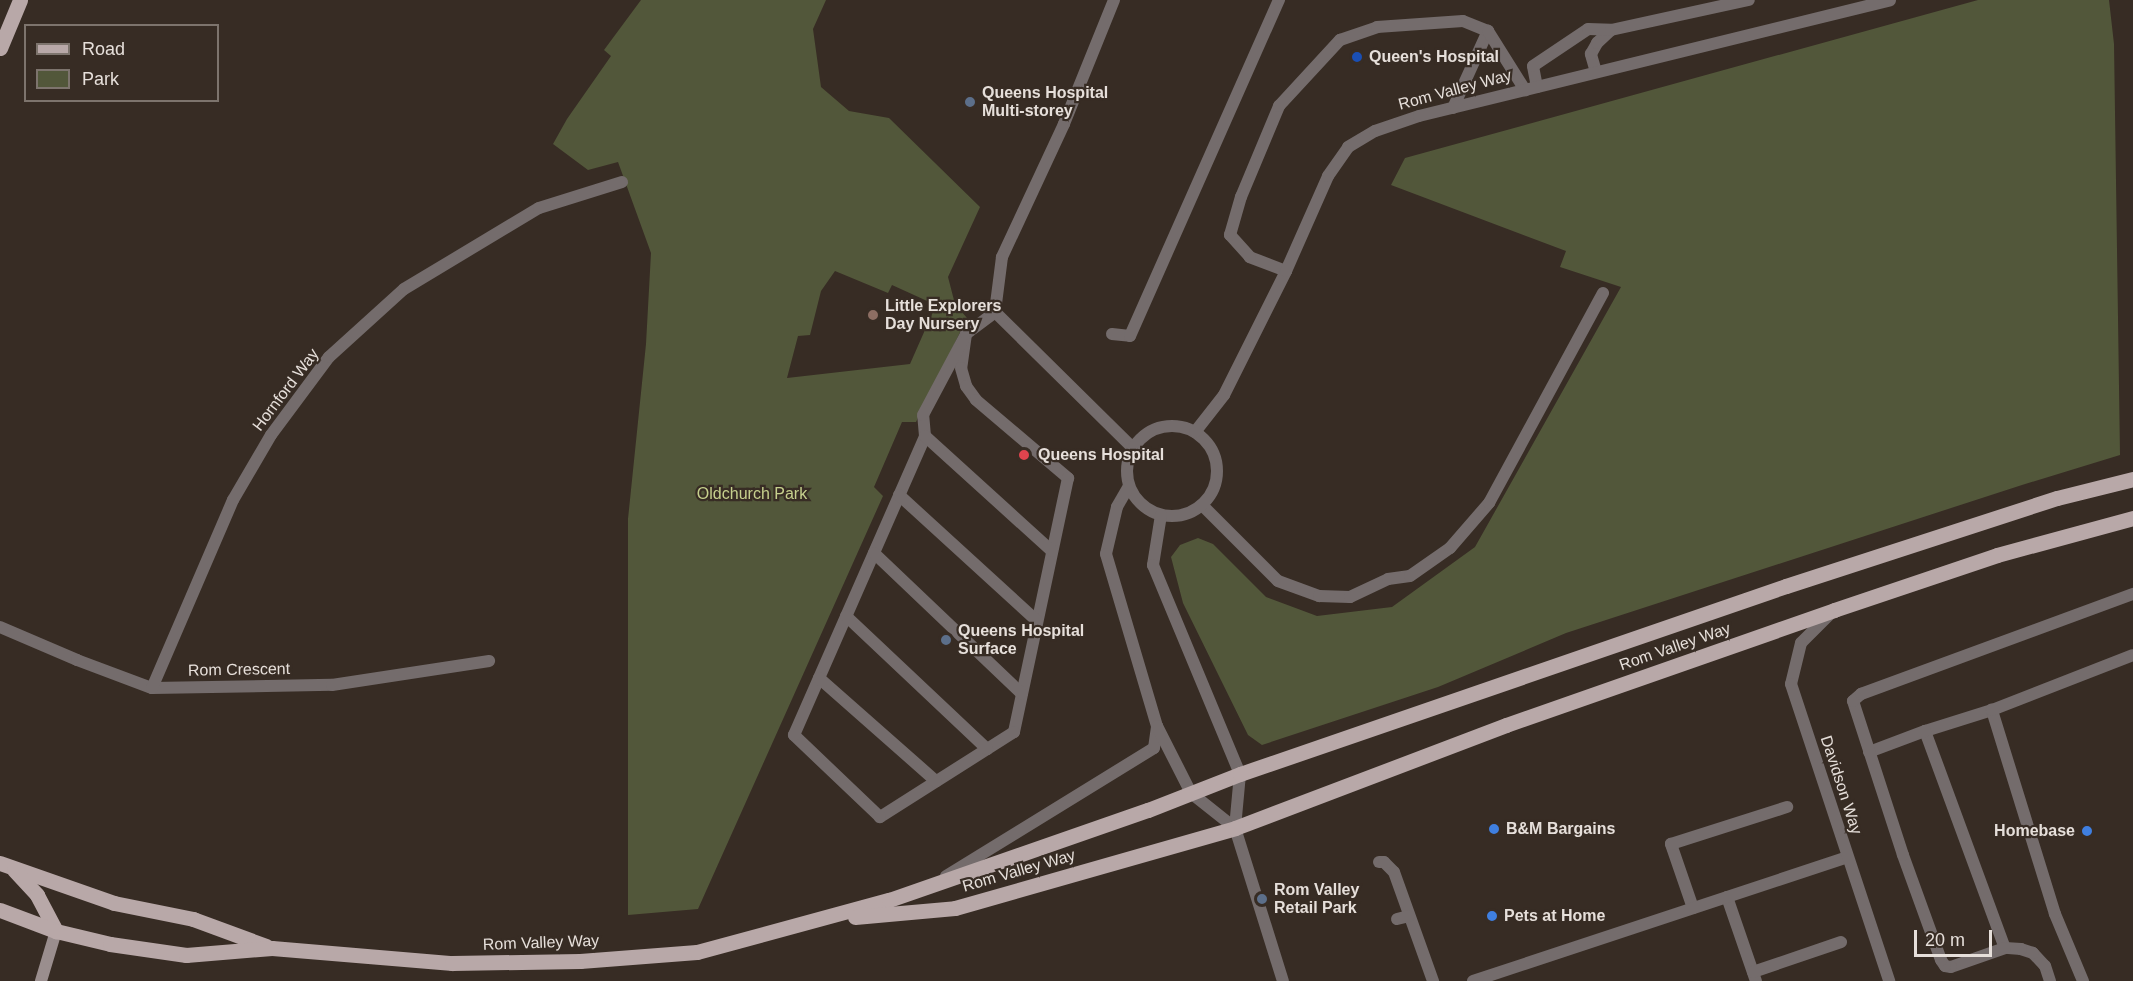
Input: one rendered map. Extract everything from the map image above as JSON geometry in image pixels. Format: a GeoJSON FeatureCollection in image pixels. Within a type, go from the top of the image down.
{"type":"FeatureCollection","features":[{"type":"Feature","properties":{"kind":"main road"},"geometry":{"type":"LineString","coordinates":[[0,48],[20,0]]}},
{"type":"Feature","properties":{"kind":"main road","name":"Rom Valley Way"},"geometry":{"type":"LineString","coordinates":[[6,866],[114,903],[193,919],[272,948],[315,954],[452,963],[580,961],[696,952],[889,900],[1240,774],[1786,586],[2057,498],[2133,479]]}},
{"type":"Feature","properties":{"kind":"main road","name":"Rom Valley Way"},"geometry":{"type":"LineString","coordinates":[[807,922],[955,908],[1235,828],[1506,725],[1834,610],[1996,555],[2133,518]]}},
{"type":"Feature","properties":{"kind":"main road","name":"Rom Valley Way"},"geometry":{"type":"LineString","coordinates":[[6,866],[37,896],[56,931]]}},
{"type":"Feature","properties":{"kind":"main road","name":"Rom Valley Way"},"geometry":{"type":"LineString","coordinates":[[0,910],[56,931],[110,944],[186,955],[272,948]]}},
{"type":"Feature","properties":{"kind":"street"},"geometry":{"type":"LineString","coordinates":[[966,334],[961,368],[966,386],[976,400],[1068,478],[1014,732],[880,817],[794,735],[925,436],[923,415],[966,334],[995,312],[1002,257],[1064,124],[1114,0]]}},
{"type":"Feature","properties":{"kind":"street"},"geometry":{"type":"LineString","coordinates":[[1112,334],[1130,336],[1279,0]]}},
{"type":"Feature","properties":{"kind":"street"},"geometry":{"type":"LineString","coordinates":[[1531,89],[1533,66],[1588,29],[1611,30],[1749,0]]}},
{"type":"Feature","properties":{"kind":"street","name":"Rom Valley Way"},"geometry":{"type":"LineString","coordinates":[[1195,432],[1224,395],[1286,271],[1328,176],[1348,147],[1374,131],[1453,108],[1890,0]]}},
{"type":"Feature","properties":{"kind":"street"},"geometry":{"type":"LineString","coordinates":[[1286,271],[1251,257],[1230,235],[1241,197],[1279,106],[1340,40],[1377,27],[1463,21],[1488,31],[1531,89]]}},
{"type":"Feature","properties":{"kind":"street"},"geometry":{"type":"LineString","coordinates":[[1596,72],[1591,54],[1597,43],[1611,30]]}},
{"type":"Feature","properties":{"kind":"street"},"geometry":{"type":"LineString","coordinates":[[1453,108],[1488,31]]}},
{"type":"Feature","properties":{"kind":"street","name":"Hornford Way"},"geometry":{"type":"LineString","coordinates":[[152,688],[233,500],[271,435],[329,357],[404,289],[538,208],[622,182]]}},
{"type":"Feature","properties":{"kind":"street"},"geometry":{"type":"LineString","coordinates":[[1202,505],[1278,581],[1320,596],[1350,597],[1388,579],[1410,576],[1450,548],[1489,503],[1604,293]]}},
{"type":"Feature","properties":{"kind":"street"},"geometry":{"type":"LineString","coordinates":[[995,312],[1133,448]]}},
{"type":"Feature","properties":{"kind":"street"},"geometry":{"type":"LineString","coordinates":[[1178,426],[1195,432],[1210,447],[1217,467],[1211,494],[1202,505],[1182,515],[1161,515],[1141,505],[1129,486],[1128,460],[1133,448],[1145,434],[1160,427],[1178,426]]}},
{"type":"Feature","properties":{"kind":"street"},"geometry":{"type":"LineString","coordinates":[[925,436],[1052,551]]}},
{"type":"Feature","properties":{"kind":"street"},"geometry":{"type":"LineString","coordinates":[[1129,486],[1117,507],[1106,554],[1157,726],[1191,793],[1235,828]]}},
{"type":"Feature","properties":{"kind":"street"},"geometry":{"type":"LineString","coordinates":[[899,495],[1037,621]]}},
{"type":"Feature","properties":{"kind":"street"},"geometry":{"type":"LineString","coordinates":[[1161,515],[1153,565],[1240,774],[1235,828],[1283,981]]}},
{"type":"Feature","properties":{"kind":"street"},"geometry":{"type":"LineString","coordinates":[[874,553],[1022,694]]}},
{"type":"Feature","properties":{"kind":"street"},"geometry":{"type":"LineString","coordinates":[[2050,981],[2045,966],[2033,953],[2005,948],[1951,967],[1945,966],[1941,960],[1853,701],[1861,694],[2133,594]]}},
{"type":"Feature","properties":{"kind":"street","name":"Davidson Way"},"geometry":{"type":"LineString","coordinates":[[1834,610],[1801,643],[1791,684],[1888,981]]}},
{"type":"Feature","properties":{"kind":"street"},"geometry":{"type":"LineString","coordinates":[[846,616],[987,749]]}},
{"type":"Feature","properties":{"kind":"street","name":"Rom Crescent"},"geometry":{"type":"LineString","coordinates":[[0,627],[76,660],[152,688],[332,685],[489,661]]}},
{"type":"Feature","properties":{"kind":"street"},"geometry":{"type":"LineString","coordinates":[[1869,752],[1992,710],[2133,655]]}},
{"type":"Feature","properties":{"kind":"street"},"geometry":{"type":"LineString","coordinates":[[819,678],[936,781]]}},
{"type":"Feature","properties":{"kind":"street"},"geometry":{"type":"LineString","coordinates":[[1992,710],[2055,915],[2083,981]]}},
{"type":"Feature","properties":{"kind":"street"},"geometry":{"type":"LineString","coordinates":[[930,886],[1154,748],[1157,726]]}},
{"type":"Feature","properties":{"kind":"street"},"geometry":{"type":"LineString","coordinates":[[1925,731],[2005,948]]}},
{"type":"Feature","properties":{"kind":"street"},"geometry":{"type":"LineString","coordinates":[[1693,908],[1671,844],[1787,807]]}},
{"type":"Feature","properties":{"kind":"street"},"geometry":{"type":"LineString","coordinates":[[1473,981],[1847,857]]}},
{"type":"Feature","properties":{"kind":"street"},"geometry":{"type":"LineString","coordinates":[[1379,862],[1384,862],[1394,872],[1403,918],[1432,981]]}},
{"type":"Feature","properties":{"kind":"street"},"geometry":{"type":"LineString","coordinates":[[1727,897],[1754,977],[1841,942]]}},
{"type":"Feature","properties":{"kind":"street"},"geometry":{"type":"LineString","coordinates":[[41,981],[56,931]]}},
{"type":"Feature","properties":{"kind":"green space","name":"Oldchurch Park"},"geometry":{"type":"Polygon","coordinates":[[[641,0],[826,0],[813,29],[821,87],[849,111],[889,118],[980,207],[948,277],[955,304],[967,318],[916,422],[902,422],[874,487],[883,496],[698,909],[628,915],[628,519],[646,344],[651,253],[618,162],[588,170],[553,144],[567,119],[611,56],[604,50],[641,0]],[[835,271],[821,291],[810,335],[798,336],[787,378],[910,364],[936,305],[892,285],[888,293],[835,271]]]}},
{"type":"Feature","properties":{"kind":"green space"},"geometry":{"type":"Polygon","coordinates":[[[1978,0],[2109,0],[2114,44],[2120,455],[1566,633],[1438,687],[1262,745],[1248,735],[1183,603],[1171,557],[1180,545],[1198,538],[1213,544],[1266,597],[1317,616],[1392,607],[1475,547],[1621,287],[1560,267],[1566,251],[1391,185],[1405,158],[1978,0]]]}},
{"type":"Feature","properties":{"kind":"place","name":"Queen's Hospital"},"geometry":{"type":"Point","coordinates":[1357,57]}},
{"type":"Feature","properties":{"kind":"place","name":"Queens Hospital Multi-storey"},"geometry":{"type":"Point","coordinates":[970,102]}},
{"type":"Feature","properties":{"kind":"place","name":"Little Explorers Day Nursery"},"geometry":{"type":"Point","coordinates":[873,315]}},
{"type":"Feature","properties":{"kind":"place","name":"Queens Hospital"},"geometry":{"type":"Point","coordinates":[1024,455]}},
{"type":"Feature","properties":{"kind":"place","name":"Queens Hospital Surface"},"geometry":{"type":"Point","coordinates":[946,640]}},
{"type":"Feature","properties":{"kind":"place","name":"B&M Bargains"},"geometry":{"type":"Point","coordinates":[1494,829]}},
{"type":"Feature","properties":{"kind":"place","name":"Homebase"},"geometry":{"type":"Point","coordinates":[2087,831]}},
{"type":"Feature","properties":{"kind":"place","name":"Rom Valley Retail Park"},"geometry":{"type":"Point","coordinates":[1262,899]}},
{"type":"Feature","properties":{"kind":"place","name":"Pets at Home"},"geometry":{"type":"Point","coordinates":[1492,916]}}]}
